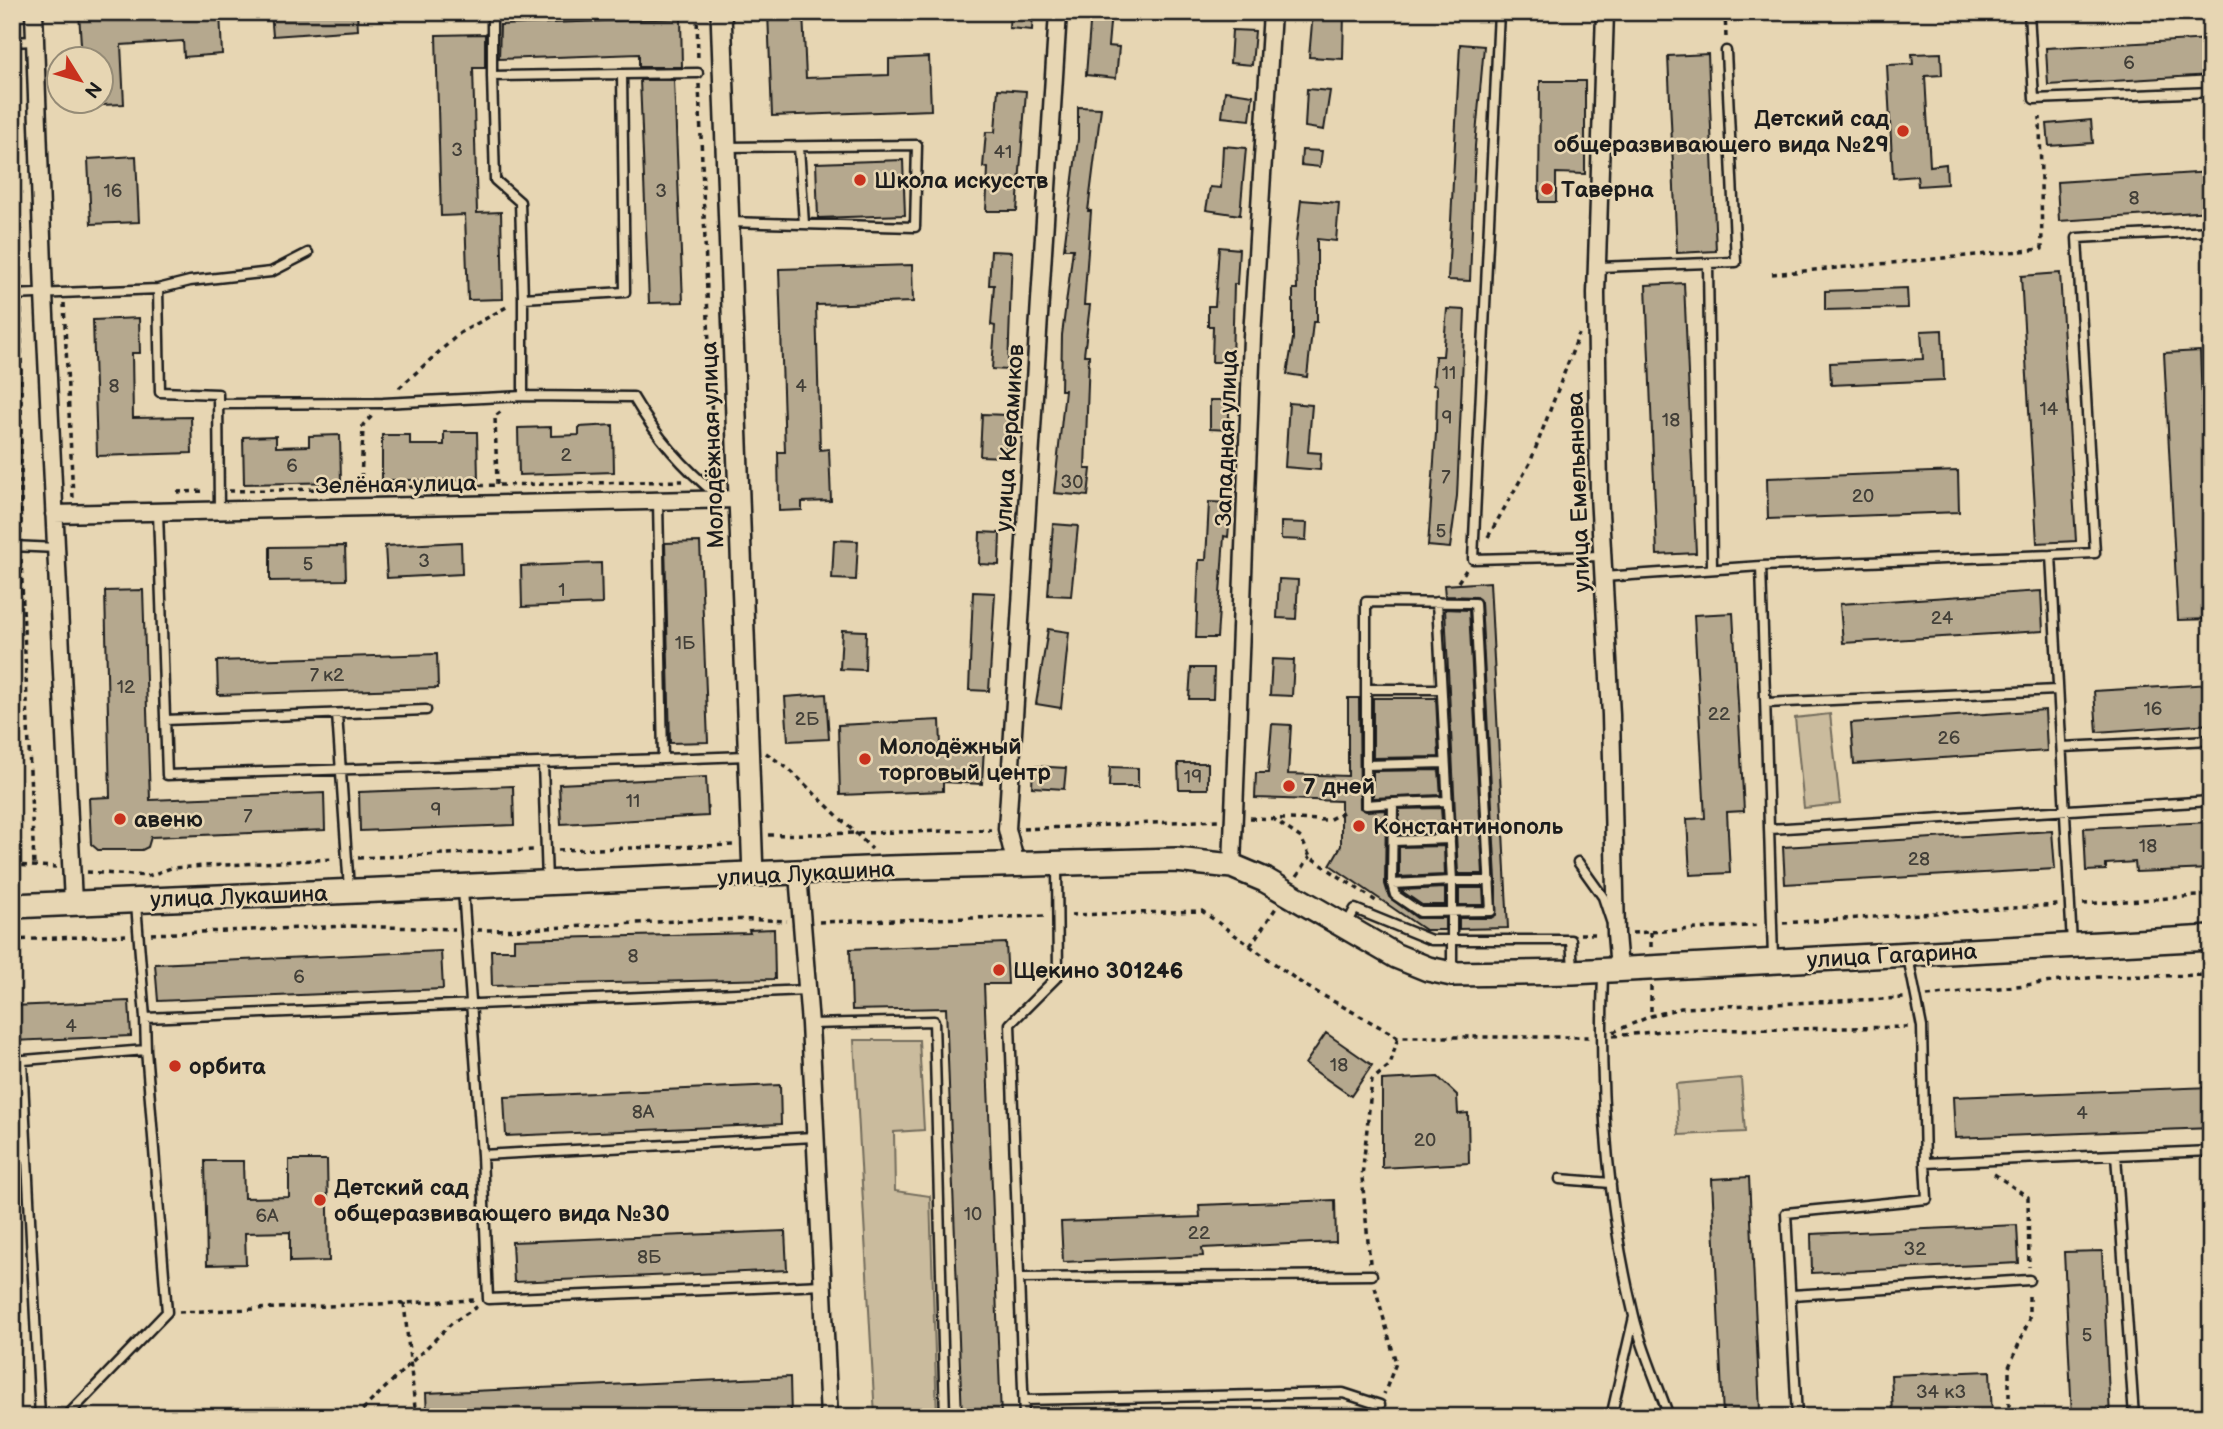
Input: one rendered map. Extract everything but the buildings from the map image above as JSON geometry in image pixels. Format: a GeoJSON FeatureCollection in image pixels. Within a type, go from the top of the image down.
{"type":"FeatureCollection","features":[{"type":"Feature","properties":{"kind":"main road","name":"улица Лукашина"},"geometry":{"type":"LineString","coordinates":[[12,906],[889,868],[1176,860],[1232,866],[1265,880],[1396,956],[1428,970],[1452,974],[1573,972]]}},
{"type":"Feature","properties":{"kind":"main road","name":"улица Гагарина"},"geometry":{"type":"LineString","coordinates":[[1573,972],[2211,938]]}},
{"type":"Feature","properties":{"kind":"street"},"geometry":{"type":"LineString","coordinates":[[34,12],[44,294],[73,903]]}},
{"type":"Feature","properties":{"kind":"street","name":"Молодёжная улица"},"geometry":{"type":"LineString","coordinates":[[721,12],[728,222],[730,499],[749,756],[743,845],[753,875]]}},
{"type":"Feature","properties":{"kind":"street","name":"улица Керамиков"},"geometry":{"type":"LineString","coordinates":[[1016,865],[1007,829],[1058,12]]}},
{"type":"Feature","properties":{"kind":"street","name":"Западная улица"},"geometry":{"type":"LineString","coordinates":[[1232,866],[1236,819],[1252,337],[1272,12]]}},
{"type":"Feature","properties":{"kind":"street","name":"улица Емельянова"},"geometry":{"type":"LineString","coordinates":[[1605,12],[1595,293],[1598,468],[1611,715],[1616,934],[1611,970]]}},
{"type":"Feature","properties":{"kind":"street","name":"Зелёная улица"},"geometry":{"type":"LineString","coordinates":[[54,514],[730,499]]}},
{"type":"Feature","properties":{"kind":"street"},"geometry":{"type":"LineString","coordinates":[[798,874],[810,1024],[829,1417]]}},
{"type":"Feature","properties":{"kind":"lane"},"geometry":{"type":"LineString","coordinates":[[492,12],[495,180],[520,202],[523,396]]}},
{"type":"Feature","properties":{"kind":"lane"},"geometry":{"type":"LineString","coordinates":[[1499,12],[1473,559],[1603,556]]}},
{"type":"Feature","properties":{"kind":"lane"},"geometry":{"type":"LineString","coordinates":[[2029,12],[2034,99],[2211,92]]}},
{"type":"Feature","properties":{"kind":"lane"},"geometry":{"type":"LineString","coordinates":[[13,42],[34,41]]}},
{"type":"Feature","properties":{"kind":"lane"},"geometry":{"type":"LineString","coordinates":[[1598,267],[1736,262],[1726,51]]}},
{"type":"Feature","properties":{"kind":"lane"},"geometry":{"type":"LineString","coordinates":[[492,76],[698,73]]}},
{"type":"Feature","properties":{"kind":"lane"},"geometry":{"type":"LineString","coordinates":[[523,298],[625,292],[622,74]]}},
{"type":"Feature","properties":{"kind":"lane"},"geometry":{"type":"LineString","coordinates":[[726,146],[917,145],[915,227],[728,222]]}},
{"type":"Feature","properties":{"kind":"lane"},"geometry":{"type":"LineString","coordinates":[[799,146],[804,224]]}},
{"type":"Feature","properties":{"kind":"lane"},"geometry":{"type":"LineString","coordinates":[[1603,577],[1712,568],[2095,553],[2077,238],[2211,232]]}},
{"type":"Feature","properties":{"kind":"lane"},"geometry":{"type":"LineString","coordinates":[[17,295],[158,289],[190,281],[271,272],[308,253]]}},
{"type":"Feature","properties":{"kind":"lane"},"geometry":{"type":"LineString","coordinates":[[1708,263],[1712,568]]}},
{"type":"Feature","properties":{"kind":"lane"},"geometry":{"type":"LineString","coordinates":[[158,289],[160,392],[218,394],[219,510]]}},
{"type":"Feature","properties":{"kind":"lane"},"geometry":{"type":"LineString","coordinates":[[218,404],[383,403],[523,396],[633,397],[654,433],[682,466],[699,481],[730,499]]}},
{"type":"Feature","properties":{"kind":"lane"},"geometry":{"type":"LineString","coordinates":[[658,501],[663,759]]}},
{"type":"Feature","properties":{"kind":"lane"},"geometry":{"type":"LineString","coordinates":[[158,512],[167,775],[749,756]]}},
{"type":"Feature","properties":{"kind":"lane"},"geometry":{"type":"LineString","coordinates":[[16,546],[57,548]]}},
{"type":"Feature","properties":{"kind":"lane"},"geometry":{"type":"LineString","coordinates":[[2050,555],[2072,944]]}},
{"type":"Feature","properties":{"kind":"lane"},"geometry":{"type":"LineString","coordinates":[[1762,566],[1773,961]]}},
{"type":"Feature","properties":{"kind":"lane"},"geometry":{"type":"LineString","coordinates":[[1393,803],[1392,884],[1395,895],[1420,912],[1491,911],[1475,603],[1366,602],[1366,805],[1393,803],[1447,801]]}},
{"type":"Feature","properties":{"kind":"lane"},"geometry":{"type":"LineString","coordinates":[[1437,603],[1450,839],[1452,974]]}},
{"type":"Feature","properties":{"kind":"lane"},"geometry":{"type":"LineString","coordinates":[[1366,689],[1441,689]]}},
{"type":"Feature","properties":{"kind":"lane"},"geometry":{"type":"LineString","coordinates":[[1766,703],[2057,690]]}},
{"type":"Feature","properties":{"kind":"lane"},"geometry":{"type":"LineString","coordinates":[[165,720],[426,710]]}},
{"type":"Feature","properties":{"kind":"lane"},"geometry":{"type":"LineString","coordinates":[[337,713],[349,892]]}},
{"type":"Feature","properties":{"kind":"lane"},"geometry":{"type":"LineString","coordinates":[[2062,747],[2211,740]]}},
{"type":"Feature","properties":{"kind":"lane"},"geometry":{"type":"LineString","coordinates":[[543,763],[547,884]]}},
{"type":"Feature","properties":{"kind":"lane"},"geometry":{"type":"LineString","coordinates":[[1366,765],[1445,763]]}},
{"type":"Feature","properties":{"kind":"lane"},"geometry":{"type":"LineString","coordinates":[[1770,829],[2211,801]]}},
{"type":"Feature","properties":{"kind":"lane"},"geometry":{"type":"LineString","coordinates":[[1393,841],[1450,839]]}},
{"type":"Feature","properties":{"kind":"lane"},"geometry":{"type":"LineString","coordinates":[[1578,862],[1602,897],[1616,934]]}},
{"type":"Feature","properties":{"kind":"lane"},"geometry":{"type":"LineString","coordinates":[[1024,1417],[1010,1024],[1058,976],[1057,863]]}},
{"type":"Feature","properties":{"kind":"lane"},"geometry":{"type":"LineString","coordinates":[[1392,884],[1490,881]]}},
{"type":"Feature","properties":{"kind":"lane"},"geometry":{"type":"LineString","coordinates":[[463,887],[482,1155],[488,1299],[823,1285]]}},
{"type":"Feature","properties":{"kind":"lane"},"geometry":{"type":"LineString","coordinates":[[66,1417],[167,1312],[136,901]]}},
{"type":"Feature","properties":{"kind":"lane"},"geometry":{"type":"LineString","coordinates":[[1346,926],[1355,909],[1431,940],[1571,940],[1573,972]]}},
{"type":"Feature","properties":{"kind":"lane"},"geometry":{"type":"LineString","coordinates":[[1797,1417],[1786,1213],[1927,1199],[1922,1027],[1908,954]]}},
{"type":"Feature","properties":{"kind":"lane"},"geometry":{"type":"LineString","coordinates":[[1611,970],[1601,1037],[1611,1183],[1634,1317],[1669,1417]]}},
{"type":"Feature","properties":{"kind":"lane"},"geometry":{"type":"LineString","coordinates":[[145,1018],[807,990]]}},
{"type":"Feature","properties":{"kind":"lane"},"geometry":{"type":"LineString","coordinates":[[810,1024],[934,1020],[946,1417]]}},
{"type":"Feature","properties":{"kind":"lane"},"geometry":{"type":"LineString","coordinates":[[12,1061],[146,1050]]}},
{"type":"Feature","properties":{"kind":"lane"},"geometry":{"type":"LineString","coordinates":[[22,1060],[40,1417]]}},
{"type":"Feature","properties":{"kind":"lane"},"geometry":{"type":"LineString","coordinates":[[482,1155],[814,1137]]}},
{"type":"Feature","properties":{"kind":"lane"},"geometry":{"type":"LineString","coordinates":[[1925,1163],[2211,1152]]}},
{"type":"Feature","properties":{"kind":"lane"},"geometry":{"type":"LineString","coordinates":[[2116,1155],[2134,1417]]}},
{"type":"Feature","properties":{"kind":"lane"},"geometry":{"type":"LineString","coordinates":[[1560,1179],[1611,1183]]}},
{"type":"Feature","properties":{"kind":"lane"},"geometry":{"type":"LineString","coordinates":[[1020,1278],[1372,1275]]}},
{"type":"Feature","properties":{"kind":"lane"},"geometry":{"type":"LineString","coordinates":[[1792,1295],[2029,1280]]}},
{"type":"Feature","properties":{"kind":"lane"},"geometry":{"type":"LineString","coordinates":[[1611,1417],[1634,1317]]}},
{"type":"Feature","properties":{"kind":"lane"},"geometry":{"type":"LineString","coordinates":[[1024,1400],[1343,1393],[1380,1405]]}},
{"type":"Feature","properties":{"kind":"path"},"geometry":{"type":"LineString","coordinates":[[13,12],[17,295],[16,546],[34,865]]}},
{"type":"Feature","properties":{"kind":"path"},"geometry":{"type":"LineString","coordinates":[[166,493],[715,481],[697,12]]}},
{"type":"Feature","properties":{"kind":"path"},"geometry":{"type":"LineString","coordinates":[[1657,12],[1663,19],[1707,20],[1715,12]]}},
{"type":"Feature","properties":{"kind":"path"},"geometry":{"type":"LineString","coordinates":[[1725,12],[1726,40]]}},
{"type":"Feature","properties":{"kind":"path"},"geometry":{"type":"LineString","coordinates":[[1772,274],[2042,249],[2040,117]]}},
{"type":"Feature","properties":{"kind":"path"},"geometry":{"type":"LineString","coordinates":[[361,488],[363,425],[383,403],[460,333],[523,298]]}},
{"type":"Feature","properties":{"kind":"path"},"geometry":{"type":"LineString","coordinates":[[1458,582],[1502,516],[1530,463],[1581,330]]}},
{"type":"Feature","properties":{"kind":"path"},"geometry":{"type":"LineString","coordinates":[[497,484],[495,416],[523,396]]}},
{"type":"Feature","properties":{"kind":"path"},"geometry":{"type":"LineString","coordinates":[[73,496],[86,495]]}},
{"type":"Feature","properties":{"kind":"path"},"geometry":{"type":"LineString","coordinates":[[749,756],[762,751],[772,757],[857,832],[889,868]]}},
{"type":"Feature","properties":{"kind":"path"},"geometry":{"type":"LineString","coordinates":[[12,866],[34,865],[99,875],[148,876],[171,868],[346,858],[743,845],[765,835],[1007,829],[1270,817],[1328,821],[1347,810]]}},
{"type":"Feature","properties":{"kind":"path"},"geometry":{"type":"LineString","coordinates":[[734,833],[743,845]]}},
{"type":"Feature","properties":{"kind":"path"},"geometry":{"type":"LineString","coordinates":[[1616,934],[2211,895]]}},
{"type":"Feature","properties":{"kind":"path"},"geometry":{"type":"LineString","coordinates":[[12,940],[350,926],[548,930],[752,919],[852,923],[1202,911],[1304,985],[1398,1037],[1601,1037],[1662,1031],[1922,1027]]}},
{"type":"Feature","properties":{"kind":"path"},"geometry":{"type":"LineString","coordinates":[[1601,1037],[1651,1016],[1681,1008],[1918,997],[2097,977],[2211,975]]}},
{"type":"Feature","properties":{"kind":"path"},"geometry":{"type":"LineString","coordinates":[[1380,1405],[1396,1363],[1372,1275],[1362,1177],[1372,1080],[1390,1065],[1398,1037]]}},
{"type":"Feature","properties":{"kind":"path"},"geometry":{"type":"LineString","coordinates":[[167,1312],[488,1299]]}},
{"type":"Feature","properties":{"kind":"path"},"geometry":{"type":"LineString","coordinates":[[355,1417],[452,1323],[488,1299]]}},
{"type":"Feature","properties":{"kind":"path"},"geometry":{"type":"LineString","coordinates":[[404,1303],[416,1417]]}},
{"type":"Feature","properties":{"kind":"shaded area"},"geometry":{"type":"Polygon","coordinates":[[[1830,714],[1840,804],[1804,808],[1795,718],[1830,714]]]}},
{"type":"Feature","properties":{"kind":"shaded area"},"geometry":{"type":"Polygon","coordinates":[[[854,1040],[919,1040],[924,1130],[894,1132],[895,1191],[930,1196],[937,1417],[875,1417],[854,1040]]]}},
{"type":"Feature","properties":{"kind":"shaded area"},"geometry":{"type":"Polygon","coordinates":[[[1741,1078],[1745,1132],[1679,1135],[1676,1084],[1741,1078]]]}},
{"type":"Feature","properties":{"kind":"place","name":"Детский сад общеразвивающего вида №29"},"geometry":{"type":"Point","coordinates":[1903,131]}},
{"type":"Feature","properties":{"kind":"place","name":"Школа искусств"},"geometry":{"type":"Point","coordinates":[860,180]}},
{"type":"Feature","properties":{"kind":"place","name":"Таверна"},"geometry":{"type":"Point","coordinates":[1547,189]}},
{"type":"Feature","properties":{"kind":"place","name":"Молодёжный торговый центр"},"geometry":{"type":"Point","coordinates":[865,759]}},
{"type":"Feature","properties":{"kind":"place","name":"7 дней"},"geometry":{"type":"Point","coordinates":[1289,786]}},
{"type":"Feature","properties":{"kind":"place","name":"авеню"},"geometry":{"type":"Point","coordinates":[120,819]}},
{"type":"Feature","properties":{"kind":"place","name":"Константинополь"},"geometry":{"type":"Point","coordinates":[1359,826]}},
{"type":"Feature","properties":{"kind":"place","name":"Щекино 301246"},"geometry":{"type":"Point","coordinates":[999,970]}},
{"type":"Feature","properties":{"kind":"place","name":"орбита"},"geometry":{"type":"Point","coordinates":[175,1066]}},
{"type":"Feature","properties":{"kind":"place","name":"Детский сад общеразвивающего вида №30"},"geometry":{"type":"Point","coordinates":[320,1200]}}]}
